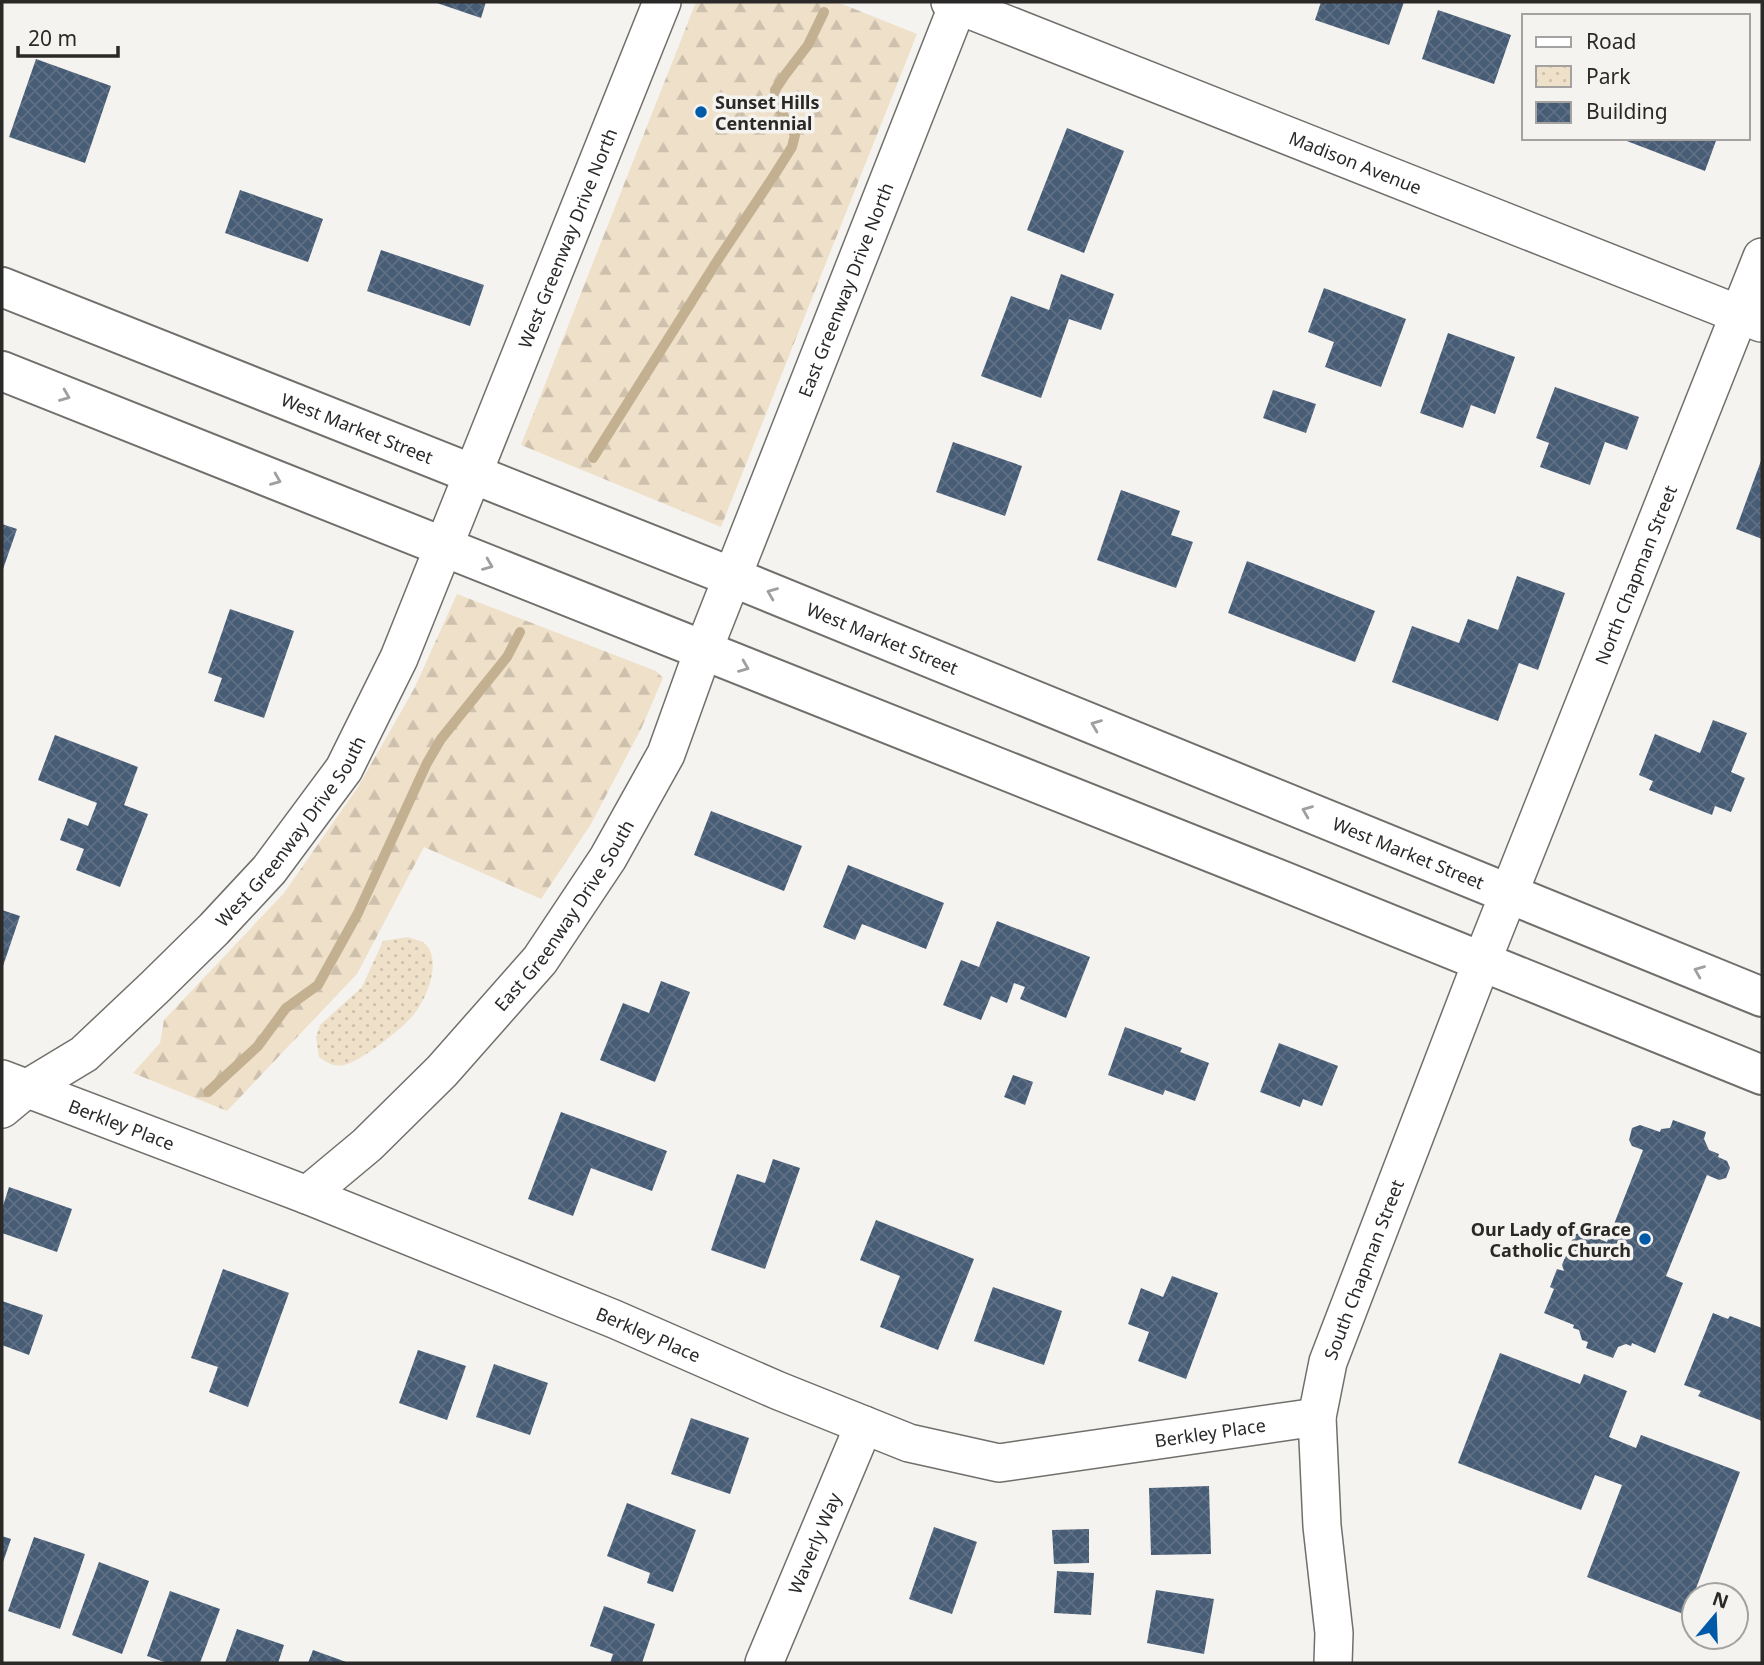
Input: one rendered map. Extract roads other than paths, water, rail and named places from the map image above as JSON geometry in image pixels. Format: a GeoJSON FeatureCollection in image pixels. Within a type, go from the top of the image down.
{"type":"FeatureCollection","features":[{"type":"Feature","properties":{"kind":"main road","name":"West Market Street"},"geometry":{"type":"LineString","coordinates":[[2,287],[732,577],[1762,997]]}},
{"type":"Feature","properties":{"kind":"main road"},"geometry":{"type":"LineString","coordinates":[[2,371],[1762,1075]]}},
{"type":"Feature","properties":{"kind":"street","name":"West Greenway Drive North"},"geometry":{"type":"LineString","coordinates":[[473,473],[662,2]]}},
{"type":"Feature","properties":{"kind":"street","name":"Madison Avenue"},"geometry":{"type":"LineString","coordinates":[[955,3],[1751,319]]}},
{"type":"Feature","properties":{"kind":"street","name":"East Greenway Drive North"},"geometry":{"type":"LineString","coordinates":[[732,577],[955,3]]}},
{"type":"Feature","properties":{"kind":"street","name":"North Chapman Street"},"geometry":{"type":"LineString","coordinates":[[1509,893],[1751,319],[1762,257]]}},
{"type":"Feature","properties":{"kind":"street","name":"West Greenway Drive South"},"geometry":{"type":"LineString","coordinates":[[10,1092],[84,1054],[155,988],[269,870],[344,769],[399,658],[473,473]]}},
{"type":"Feature","properties":{"kind":"street","name":"East Greenway Drive South"},"geometry":{"type":"LineString","coordinates":[[307,1195],[367,1145],[442,1072],[540,960],[608,858],[666,754],[732,577]]}},
{"type":"Feature","properties":{"kind":"street","name":"South Chapman Street"},"geometry":{"type":"LineString","coordinates":[[1333,1663],[1334,1633],[1322,1526],[1317,1417],[1328,1362],[1509,893]]}},
{"type":"Feature","properties":{"kind":"street","name":"Berkley Place"},"geometry":{"type":"LineString","coordinates":[[10,1092],[307,1195],[614,1319],[779,1391],[909,1443],[999,1463],[1317,1417]]}},
{"type":"Feature","properties":{"kind":"street","name":"Waverly Way"},"geometry":{"type":"LineString","coordinates":[[764,1663],[864,1425]]}},
{"type":"Feature","properties":{"kind":"waterway"},"geometry":{"type":"LineString","coordinates":[[593,458],[792,147],[795,135],[776,103],[775,90],[808,45],[824,12]]}},
{"type":"Feature","properties":{"kind":"waterway"},"geometry":{"type":"LineString","coordinates":[[208,1092],[258,1046],[286,1008],[318,985],[358,913],[427,763],[441,739],[507,657],[520,632]]}},
{"type":"Feature","properties":{"kind":"place","name":"Sunset Hills Centennial"},"geometry":{"type":"Point","coordinates":[701,112]}},
{"type":"Feature","properties":{"kind":"place","name":"Our Lady of Grace Catholic Church"},"geometry":{"type":"Point","coordinates":[1645,1239]}}]}
